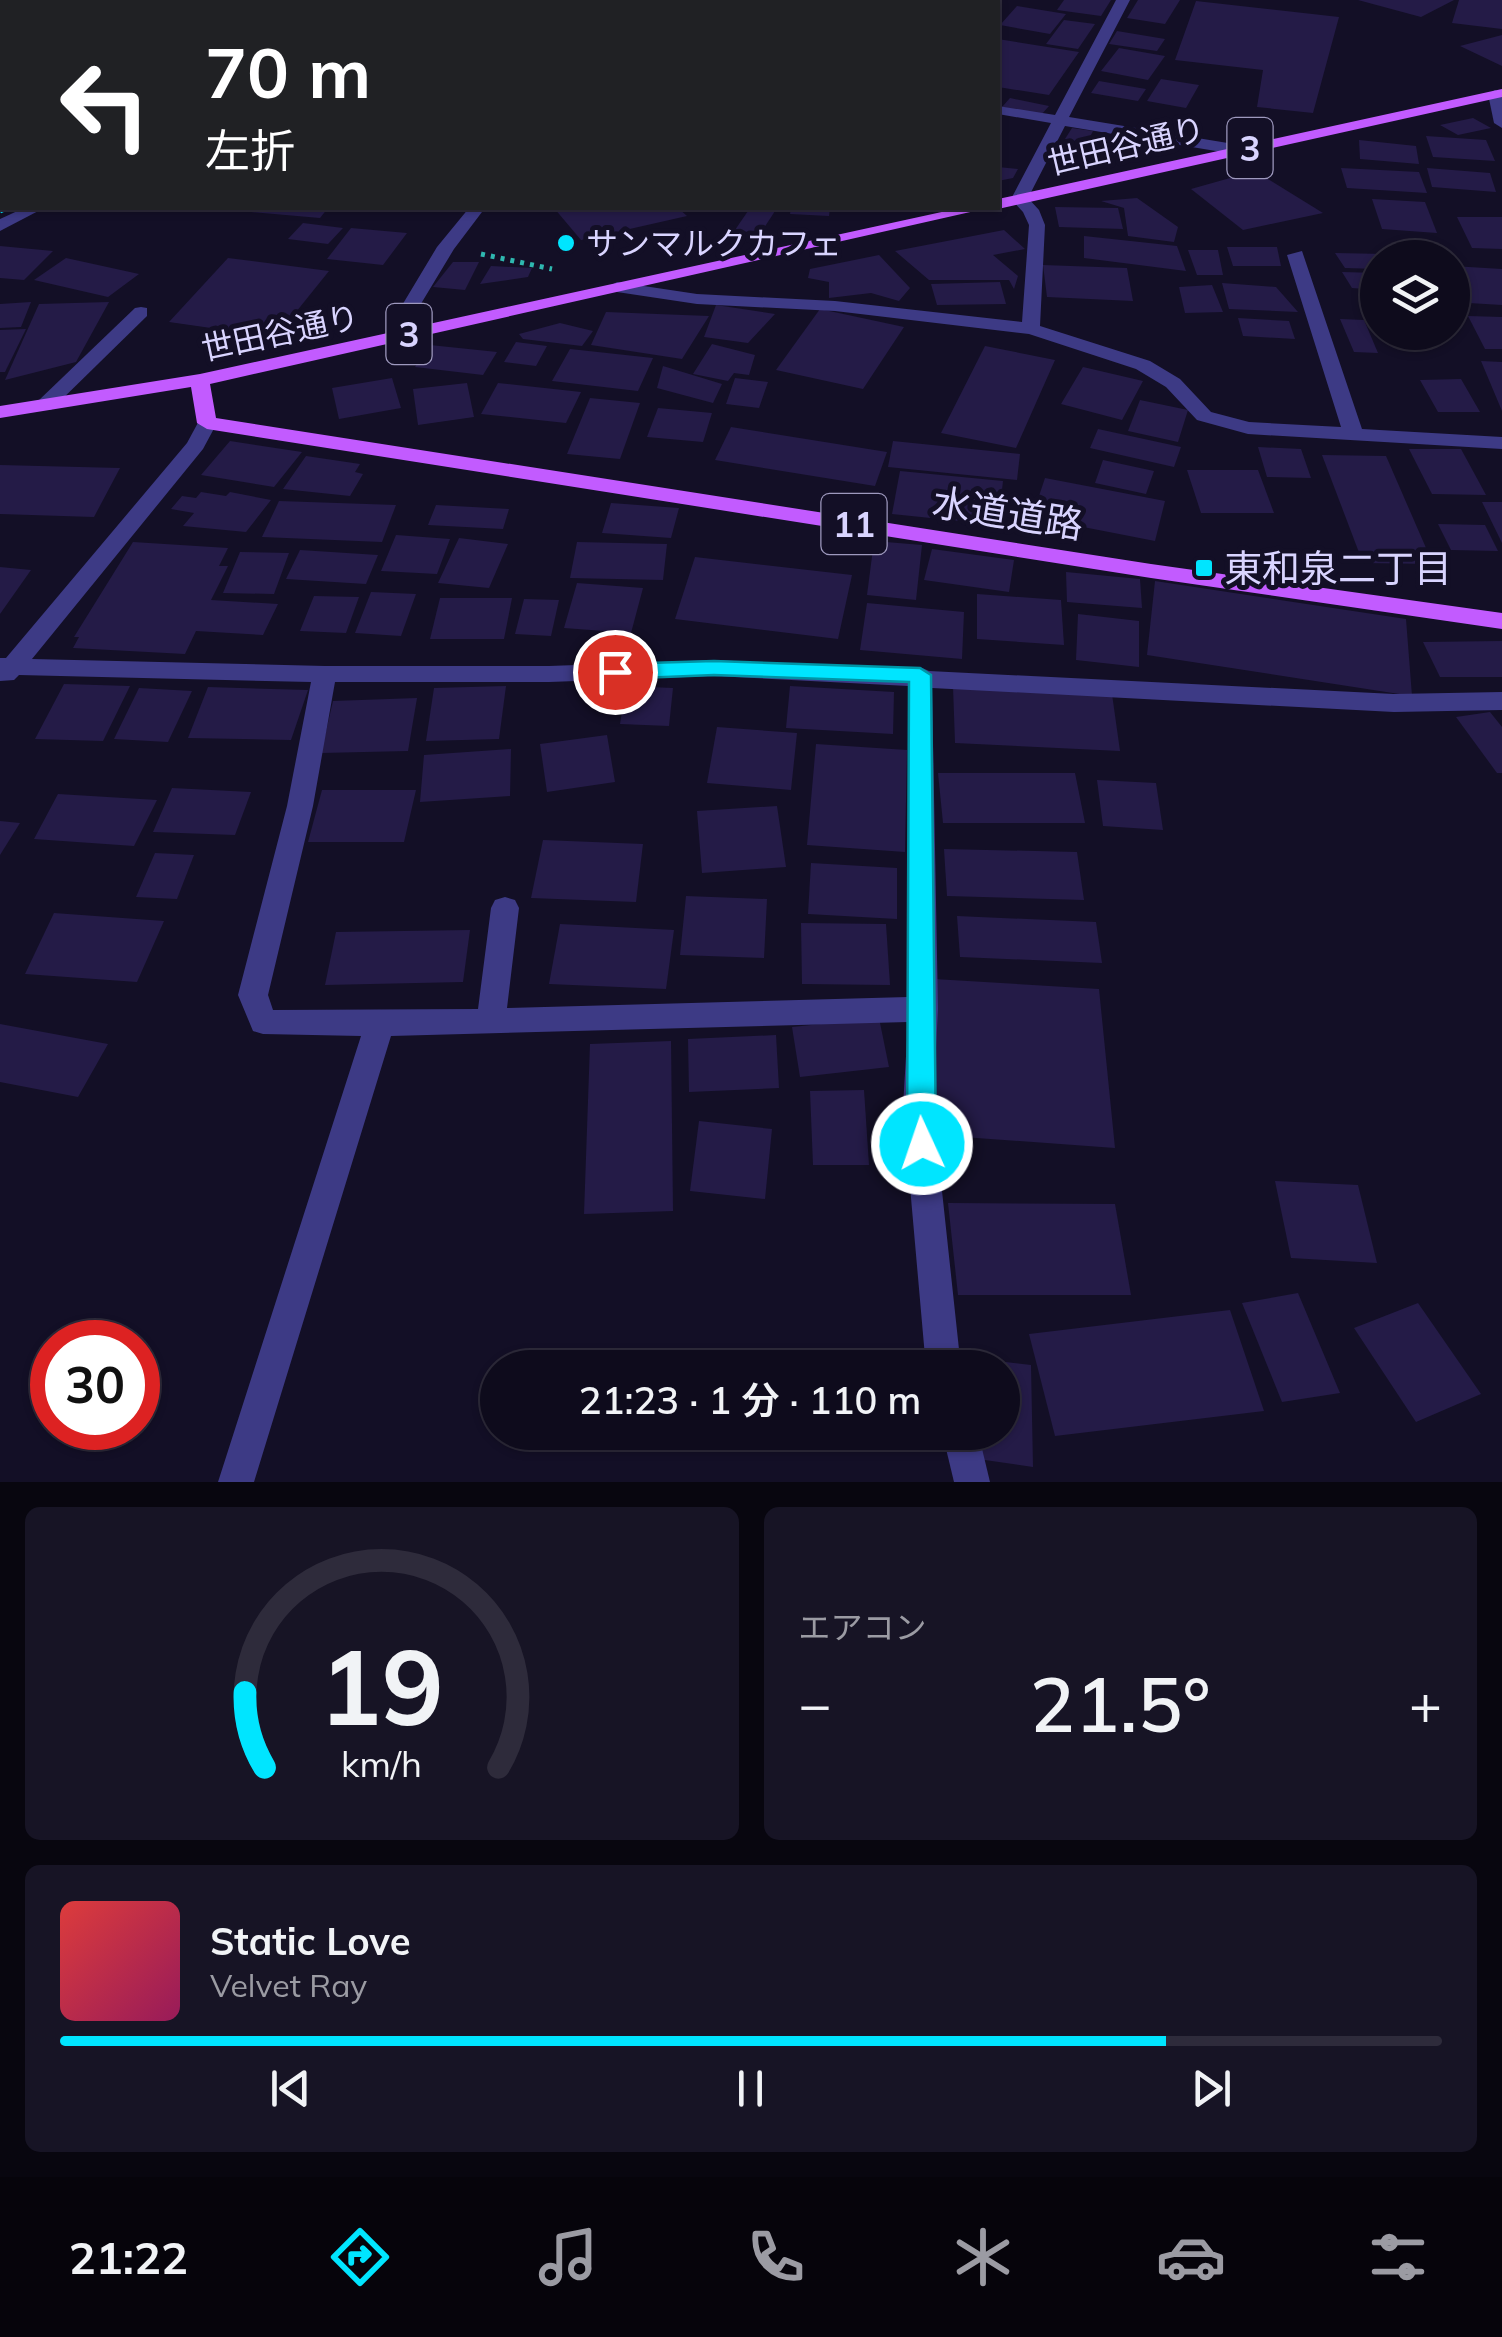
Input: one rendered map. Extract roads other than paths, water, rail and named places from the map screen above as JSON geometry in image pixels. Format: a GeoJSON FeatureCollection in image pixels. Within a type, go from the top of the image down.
{"type":"FeatureCollection","features":[{"type":"Feature","properties":{"kind":"main road","name":"世田谷通り"},"geometry":{"type":"LineString","coordinates":[[1000,204],[1498,94]]}},
{"type":"Feature","properties":{"kind":"main road","name":"世田谷通り"},"geometry":{"type":"LineString","coordinates":[[0,412],[200,380],[971,210]]}},
{"type":"Feature","properties":{"kind":"main road"},"geometry":{"type":"LineString","coordinates":[[200,380],[207,423]]}},
{"type":"Feature","properties":{"kind":"main road","name":"水道道路"},"geometry":{"type":"LineString","coordinates":[[207,423],[1151,571],[1502,621]]}},
{"type":"Feature","properties":{"kind":"street"},"geometry":{"type":"LineString","coordinates":[[1031,329],[1037,225],[1032,210],[1019,199],[1123,0]]}},
{"type":"Feature","properties":{"kind":"street"},"geometry":{"type":"LineString","coordinates":[[1498,94],[1502,122]]}},
{"type":"Feature","properties":{"kind":"street"},"geometry":{"type":"LineString","coordinates":[[1000,110],[1240,150]]}},
{"type":"Feature","properties":{"kind":"street"},"geometry":{"type":"LineString","coordinates":[[0,226],[32,210]]}},
{"type":"Feature","properties":{"kind":"street"},"geometry":{"type":"LineString","coordinates":[[418,332],[410,308],[446,247],[475,210]]}},
{"type":"Feature","properties":{"kind":"street"},"geometry":{"type":"LineString","coordinates":[[1296,256],[1354,436]]}},
{"type":"Feature","properties":{"kind":"street"},"geometry":{"type":"LineString","coordinates":[[617,288],[697,299],[835,306],[1031,329],[1143,364],[1172,383],[1204,416],[1248,428],[1502,443]]}},
{"type":"Feature","properties":{"kind":"street"},"geometry":{"type":"LineString","coordinates":[[44,406],[142,312]]}},
{"type":"Feature","properties":{"kind":"street"},"geometry":{"type":"LineString","coordinates":[[4,671],[196,444],[207,423]]}},
{"type":"Feature","properties":{"kind":"street"},"geometry":{"type":"LineString","coordinates":[[4,671],[550,674],[714,668],[920,675],[1394,702],[1502,701]]}},
{"type":"Feature","properties":{"kind":"street"},"geometry":{"type":"LineString","coordinates":[[325,674],[300,806],[253,995],[263,1022],[380,1024],[923,1009]]}},
{"type":"Feature","properties":{"kind":"street"},"geometry":{"type":"LineString","coordinates":[[920,675],[923,1009],[918,1108],[942,1350]]}},
{"type":"Feature","properties":{"kind":"street"},"geometry":{"type":"LineString","coordinates":[[491,1021],[505,908]]}},
{"type":"Feature","properties":{"kind":"street"},"geometry":{"type":"LineString","coordinates":[[236,1482],[380,1024]]}},
{"type":"Feature","properties":{"kind":"street"},"geometry":{"type":"LineString","coordinates":[[964,1450],[972,1482]]}},
{"type":"Feature","properties":{"kind":"place","name":"サンマルクカフェ"},"geometry":{"type":"Point","coordinates":[566,243]}},
{"type":"Feature","properties":{"kind":"place","name":"東和泉二丁目"},"geometry":{"type":"Point","coordinates":[1204,568]}}]}
